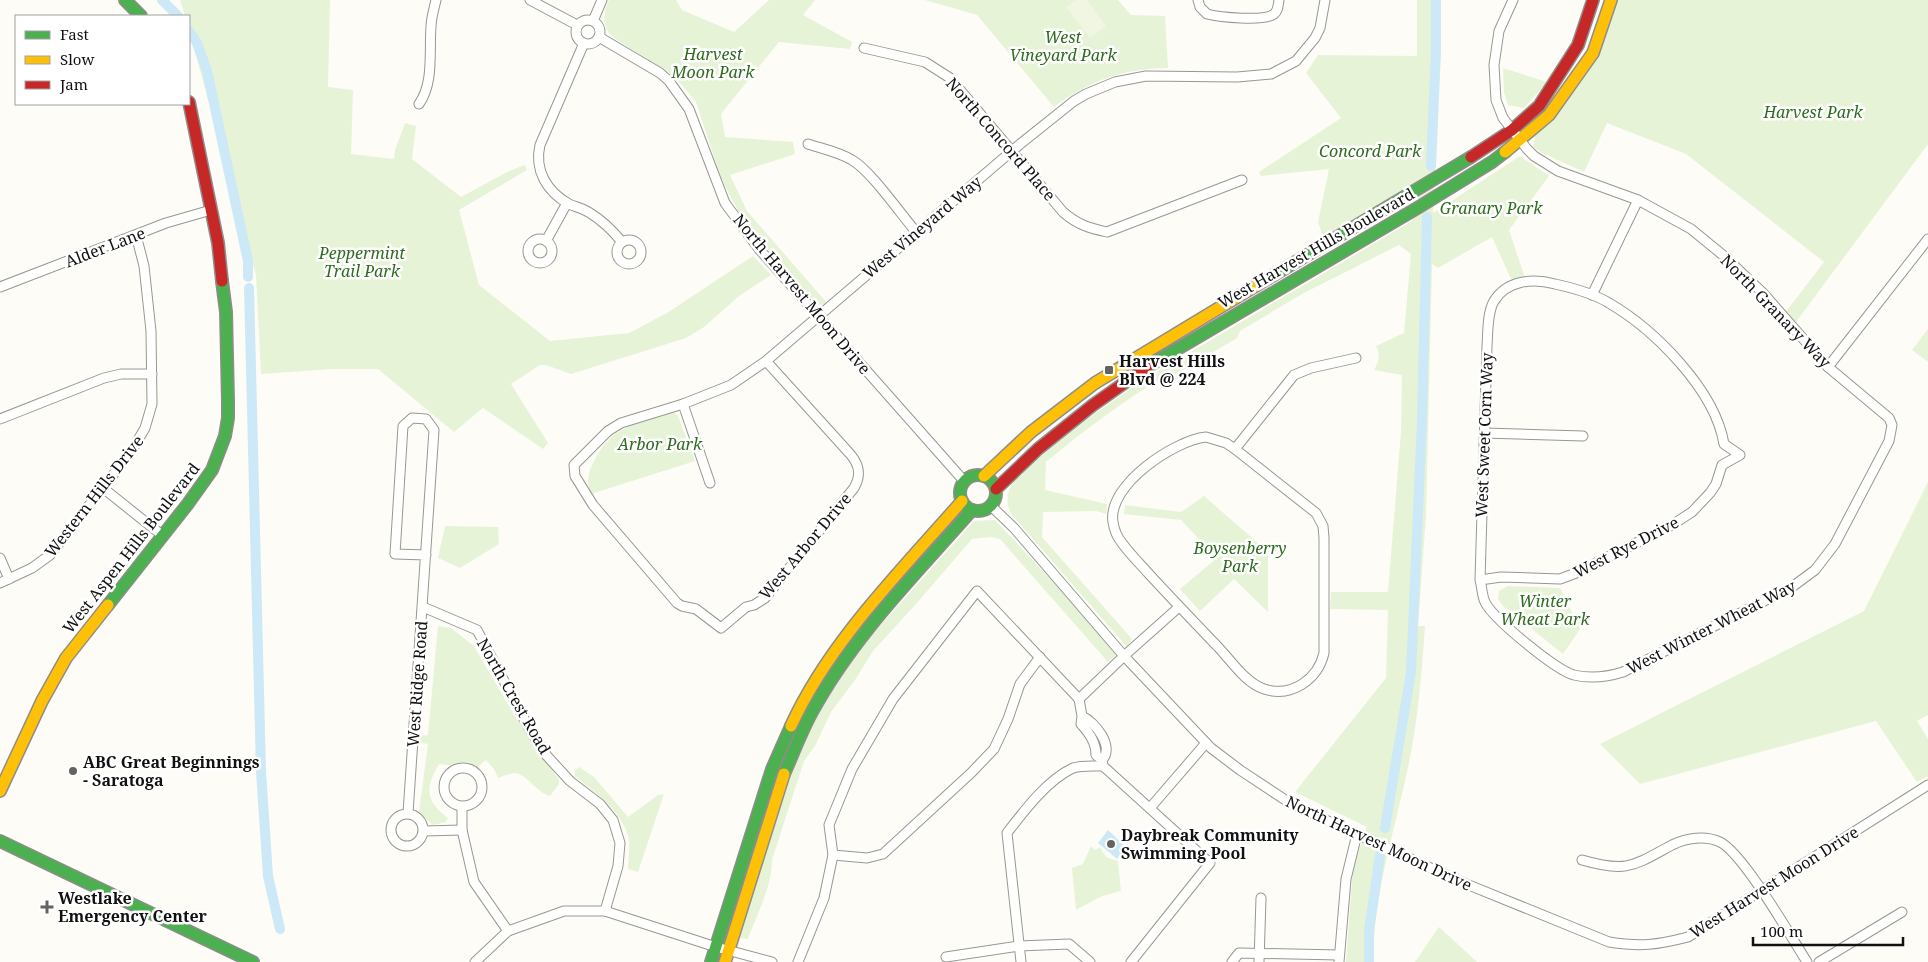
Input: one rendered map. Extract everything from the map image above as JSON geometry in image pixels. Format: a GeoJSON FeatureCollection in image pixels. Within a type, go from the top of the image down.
{"type":"FeatureCollection","features":[{"type":"Feature","properties":{"kind":"street"},"geometry":{"type":"LineString","coordinates":[[126,0],[140,15]]}},
{"type":"Feature","properties":{"kind":"street"},"geometry":{"type":"LineString","coordinates":[[419,104],[426,94],[429,80],[431,24],[436,0]]}},
{"type":"Feature","properties":{"kind":"street"},"geometry":{"type":"LineString","coordinates":[[530,0],[577,25]]}},
{"type":"Feature","properties":{"kind":"street"},"geometry":{"type":"LineString","coordinates":[[593,21],[602,0]]}},
{"type":"Feature","properties":{"kind":"street"},"geometry":{"type":"LineString","coordinates":[[1198,0],[1200,7],[1207,14],[1264,18],[1278,10],[1279,0]]}},
{"type":"Feature","properties":{"kind":"street","name":"West Vineyard Way"},"geometry":{"type":"LineString","coordinates":[[721,628],[696,609],[677,603],[593,506],[575,476],[574,465],[608,431],[621,423],[683,404],[731,385],[766,362],[1011,151],[1074,101],[1094,90],[1115,82],[1160,75],[1237,77],[1271,74],[1296,61],[1315,38],[1320,28],[1325,0]]}},
{"type":"Feature","properties":{"kind":"street","name":"North Granary Way"},"geometry":{"type":"LineString","coordinates":[[1513,0],[1499,31],[1494,65],[1496,100],[1503,118],[1534,156],[1558,171],[1638,200],[1691,229],[1724,256],[1763,293],[1828,367],[1889,418],[1892,425]]}},
{"type":"Feature","properties":{"kind":"street","name":"West Harvest Hills Boulevard"},"geometry":{"type":"LineString","coordinates":[[984,476],[1031,432],[1095,383],[1484,150],[1512,130],[1539,106],[1578,45],[1593,0]]}},
{"type":"Feature","properties":{"kind":"street","name":"West Harvest Hills Boulevard"},"geometry":{"type":"LineString","coordinates":[[996,489],[1038,449],[1086,411],[1161,358],[1426,202],[1492,162],[1521,140],[1548,114],[1593,53],[1611,0]]}},
{"type":"Feature","properties":{"kind":"street"},"geometry":{"type":"LineString","coordinates":[[586,20],[593,21],[600,30],[598,37],[591,43],[584,43],[576,36],[577,25],[586,20]]}},
{"type":"Feature","properties":{"kind":"street","name":"North Harvest Moon Drive"},"geometry":{"type":"LineString","coordinates":[[598,37],[660,73],[669,81],[689,109],[725,203],[759,249],[964,481]]}},
{"type":"Feature","properties":{"kind":"street"},"geometry":{"type":"LineString","coordinates":[[584,43],[538,154],[537,161],[541,175],[549,188],[568,203],[590,213],[612,230],[622,242]]}},
{"type":"Feature","properties":{"kind":"street","name":"North Concord Place"},"geometry":{"type":"LineString","coordinates":[[864,48],[926,62],[950,78],[1074,222],[1107,232],[1242,180]]}},
{"type":"Feature","properties":{"kind":"street","name":"West Aspen Hills Boulevard"},"geometry":{"type":"LineString","coordinates":[[0,791],[42,701],[66,658],[163,536],[212,470],[225,436],[228,418],[226,312],[218,243],[190,105]]}},
{"type":"Feature","properties":{"kind":"street"},"geometry":{"type":"LineString","coordinates":[[808,144],[853,160],[870,176],[916,232]]}},
{"type":"Feature","properties":{"kind":"street"},"geometry":{"type":"LineString","coordinates":[[1592,295],[1638,200]]}},
{"type":"Feature","properties":{"kind":"street"},"geometry":{"type":"LineString","coordinates":[[546,241],[568,203]]}},
{"type":"Feature","properties":{"kind":"street","name":"Alder Lane"},"geometry":{"type":"LineString","coordinates":[[0,287],[181,218],[211,210]]}},
{"type":"Feature","properties":{"kind":"street","name":"Western Hills Drive"},"geometry":{"type":"LineString","coordinates":[[4,581],[32,568],[50,555],[136,444],[145,428],[152,404],[152,374],[148,295],[144,266],[136,235]]}},
{"type":"Feature","properties":{"kind":"street"},"geometry":{"type":"LineString","coordinates":[[1828,367],[1928,239]]}},
{"type":"Feature","properties":{"kind":"street","name":"West Sweet Corn Way"},"geometry":{"type":"LineString","coordinates":[[1588,678],[1572,675],[1564,670],[1498,619],[1485,602],[1480,580],[1487,346],[1490,310],[1494,301],[1508,287],[1524,281],[1532,280],[1571,287],[1592,295]]}},
{"type":"Feature","properties":{"kind":"street","name":"West Rye Drive"},"geometry":{"type":"LineString","coordinates":[[1480,580],[1501,577],[1560,579],[1576,574],[1685,518],[1710,493],[1716,484],[1722,465],[1740,455],[1724,444],[1722,433],[1708,402],[1671,353],[1640,324],[1608,302],[1592,295]]}},
{"type":"Feature","properties":{"kind":"street"},"geometry":{"type":"LineString","coordinates":[[1235,449],[1294,375],[1311,368],[1356,358]]}},
{"type":"Feature","properties":{"kind":"street","name":"West Arbor Drive"},"geometry":{"type":"LineString","coordinates":[[721,628],[746,607],[754,605],[765,598],[854,488],[860,475],[857,464],[851,455],[766,362]]}},
{"type":"Feature","properties":{"kind":"street"},"geometry":{"type":"LineString","coordinates":[[0,419],[104,378],[121,374],[152,374]]}},
{"type":"Feature","properties":{"kind":"street"},"geometry":{"type":"LineString","coordinates":[[683,404],[710,483]]}},
{"type":"Feature","properties":{"kind":"street","name":"West Ridge Road"},"geometry":{"type":"LineString","coordinates":[[408,813],[423,607],[434,430],[426,419],[412,418],[403,426],[395,554],[426,555]]}},
{"type":"Feature","properties":{"kind":"street","name":"West Winter Wheat Way"},"geometry":{"type":"LineString","coordinates":[[1588,678],[1603,677],[1623,672],[1792,587],[1804,579],[1821,563],[1835,544],[1889,441],[1892,425]]}},
{"type":"Feature","properties":{"kind":"street"},"geometry":{"type":"LineString","coordinates":[[1484,433],[1583,436]]}},
{"type":"Feature","properties":{"kind":"street"},"geometry":{"type":"LineString","coordinates":[[1206,437],[1215,438],[1235,449],[1316,513],[1324,532],[1324,653],[1320,666],[1311,678],[1296,688],[1280,691],[1262,688],[1251,682],[1179,607],[1120,541],[1113,522],[1113,505],[1124,487],[1136,475],[1179,445],[1206,437]]}},
{"type":"Feature","properties":{"kind":"street"},"geometry":{"type":"LineString","coordinates":[[977,475],[984,476],[994,484],[996,489],[995,498],[991,506],[985,510],[972,510],[966,507],[962,501],[961,487],[964,481],[977,475]]}},
{"type":"Feature","properties":{"kind":"street"},"geometry":{"type":"LineString","coordinates":[[103,488],[163,536]]}},
{"type":"Feature","properties":{"kind":"street"},"geometry":{"type":"LineString","coordinates":[[711,962],[772,769],[800,706],[858,621],[962,501]]}},
{"type":"Feature","properties":{"kind":"street","name":"North Harvest Moon Drive"},"geometry":{"type":"LineString","coordinates":[[991,506],[1014,528],[1124,656],[1206,743],[1240,770],[1293,805],[1458,881],[1609,942]]}},
{"type":"Feature","properties":{"kind":"street"},"geometry":{"type":"LineString","coordinates":[[725,962],[784,774],[812,712],[843,662],[868,629],[972,510]]}},
{"type":"Feature","properties":{"kind":"street"},"geometry":{"type":"LineString","coordinates":[[0,558],[4,581]]}},
{"type":"Feature","properties":{"kind":"street"},"geometry":{"type":"LineString","coordinates":[[798,962],[824,898],[833,855],[829,825],[852,769],[893,699],[977,591],[1080,699],[1081,724],[1094,741],[1096,755],[1210,863],[1131,962]]}},
{"type":"Feature","properties":{"kind":"street","name":"North Crest Road"},"geometry":{"type":"LineString","coordinates":[[423,607],[477,630],[529,728],[547,756],[570,781],[600,804],[613,820],[620,843],[618,866],[605,911]]}},
{"type":"Feature","properties":{"kind":"street"},"geometry":{"type":"LineString","coordinates":[[1080,699],[1124,656],[1179,607]]}},
{"type":"Feature","properties":{"kind":"street"},"geometry":{"type":"LineString","coordinates":[[833,855],[867,858],[883,854],[971,773],[994,749],[1008,719],[1020,684],[1040,657]]}},
{"type":"Feature","properties":{"kind":"street"},"geometry":{"type":"LineString","coordinates":[[1150,808],[1206,743]]}},
{"type":"Feature","properties":{"kind":"street"},"geometry":{"type":"LineString","coordinates":[[1021,962],[1007,833],[1055,779],[1074,768],[1103,763]]}},
{"type":"Feature","properties":{"kind":"street"},"geometry":{"type":"LineString","coordinates":[[460,768],[466,768],[478,774],[481,780],[482,793],[474,803],[462,807],[446,797],[444,785],[449,774],[460,768]]}},
{"type":"Feature","properties":{"kind":"street","name":"West Harvest Moon Drive"},"geometry":{"type":"LineString","coordinates":[[1609,942],[1652,946],[1688,937],[1928,785]]}},
{"type":"Feature","properties":{"kind":"street"},"geometry":{"type":"LineString","coordinates":[[462,807],[462,830],[474,882],[508,932]]}},
{"type":"Feature","properties":{"kind":"street"},"geometry":{"type":"LineString","coordinates":[[408,813],[420,819],[424,831],[419,842],[413,846],[400,845],[392,836],[392,823],[396,818],[408,813]]}},
{"type":"Feature","properties":{"kind":"street"},"geometry":{"type":"LineString","coordinates":[[424,831],[462,830]]}},
{"type":"Feature","properties":{"kind":"street"},"geometry":{"type":"LineString","coordinates":[[1232,962],[1239,953],[1260,958],[1339,959],[1346,879],[1357,834]]}},
{"type":"Feature","properties":{"kind":"street"},"geometry":{"type":"LineString","coordinates":[[1582,860],[1606,867],[1633,865],[1688,839],[1703,838],[1720,842],[1734,853],[1807,962]]}},
{"type":"Feature","properties":{"kind":"street"},"geometry":{"type":"LineString","coordinates":[[0,840],[253,962]]}},
{"type":"Feature","properties":{"kind":"street"},"geometry":{"type":"LineString","coordinates":[[1260,958],[1261,898]]}},
{"type":"Feature","properties":{"kind":"street"},"geometry":{"type":"LineString","coordinates":[[475,962],[508,932],[564,911],[605,911],[716,947],[772,962]]}},
{"type":"Feature","properties":{"kind":"street"},"geometry":{"type":"LineString","coordinates":[[1819,962],[1902,912]]}},
{"type":"Feature","properties":{"kind":"street"},"geometry":{"type":"LineString","coordinates":[[946,957],[1019,946],[1069,944],[1090,962]]}},
{"type":"Feature","properties":{"kind":"green space","name":"Peppermint Trail Park"},"geometry":{"type":"Polygon","coordinates":[[[180,0],[330,0],[328,87],[353,90],[351,154],[394,159],[395,150],[405,123],[416,126],[412,159],[461,197],[509,171],[525,165],[527,170],[459,210],[479,285],[550,341],[629,333],[667,313],[753,256],[771,275],[739,296],[704,327],[686,338],[571,374],[546,365],[540,365],[511,384],[548,443],[543,449],[483,408],[454,432],[378,369],[333,369],[261,374],[256,275],[190,34],[190,15],[185,15],[180,0]]]}},
{"type":"Feature","properties":{"kind":"green space","name":"Harvest Moon Park"},"geometry":{"type":"Polygon","coordinates":[[[609,0],[676,0],[682,10],[734,32],[769,0],[815,0],[803,15],[852,42],[850,49],[779,42],[721,114],[725,137],[793,142],[795,154],[730,175],[747,211],[827,303],[821,305],[815,302],[744,222],[721,178],[696,102],[668,72],[617,40],[608,32],[604,22],[609,0]]]}},
{"type":"Feature","properties":{"kind":"green space","name":"West Vineyard Park"},"geometry":{"type":"Polygon","coordinates":[[[925,0],[1118,0],[1131,15],[1165,16],[1168,68],[1136,71],[1108,78],[1094,83],[1054,107],[977,15],[925,0]]]}},
{"type":"Feature","properties":{"kind":"green space"},"geometry":{"type":"Polygon","coordinates":[[[1076,0],[1087,0],[1106,26],[1090,38],[1066,7],[1076,0]]]}},
{"type":"Feature","properties":{"kind":"green space"},"geometry":{"type":"Polygon","coordinates":[[[1417,0],[1440,0],[1440,58],[1433,213],[1520,156],[1549,176],[1509,230],[1525,278],[1512,281],[1492,237],[1438,268],[1432,264],[1426,515],[1418,626],[1425,626],[1418,705],[1406,778],[1387,856],[1377,909],[1373,962],[1346,962],[1353,868],[1367,827],[1295,792],[1386,678],[1388,610],[1330,609],[1331,592],[1388,592],[1401,432],[1402,375],[1374,370],[1379,358],[1376,346],[1404,333],[1411,254],[1399,245],[1302,294],[1240,331],[1237,338],[1173,376],[1166,375],[1150,385],[1090,427],[1046,462],[1045,490],[1107,504],[1106,514],[1096,511],[1043,512],[1042,537],[1132,639],[1127,647],[1012,515],[1007,499],[1012,483],[1020,474],[1021,476],[1023,474],[1023,471],[1080,424],[1140,382],[1412,221],[1413,186],[1323,237],[1318,222],[1329,169],[1261,176],[1259,172],[1341,118],[1306,73],[1318,55],[1417,56],[1417,0]]]}},
{"type":"Feature","properties":{"kind":"green space","name":"Harvest Park"},"geometry":{"type":"Polygon","coordinates":[[[1617,0],[1928,0],[1928,144],[1796,322],[1785,313],[1824,262],[1686,154],[1607,123],[1584,172],[1533,147],[1535,136],[1568,97],[1600,48],[1617,0]]]}},
{"type":"Feature","properties":{"kind":"green space"},"geometry":{"type":"Polygon","coordinates":[[[1503,68],[1547,82],[1524,108],[1508,105],[1504,92],[1503,68]]]}},
{"type":"Feature","properties":{"kind":"green space"},"geometry":{"type":"Polygon","coordinates":[[[1928,329],[1928,362],[1912,350],[1928,329]]]}},
{"type":"Feature","properties":{"kind":"green space","name":"Arbor Park"},"geometry":{"type":"Polygon","coordinates":[[[673,412],[678,416],[695,461],[591,494],[588,481],[590,469],[601,449],[609,440],[627,427],[673,412]]]}},
{"type":"Feature","properties":{"kind":"green space"},"geometry":{"type":"Polygon","coordinates":[[[1928,482],[1928,715],[1917,721],[1928,739],[1928,776],[1917,782],[1876,721],[1640,784],[1600,744],[1864,611],[1928,482]]]}},
{"type":"Feature","properties":{"kind":"green space","name":"Boysenberry Park"},"geometry":{"type":"Polygon","coordinates":[[[1204,496],[1268,552],[1268,612],[1234,579],[1200,611],[1180,589],[1217,558],[1181,520],[1124,514],[1125,505],[1181,512],[1204,496]]]}},
{"type":"Feature","properties":{"kind":"green space"},"geometry":{"type":"Polygon","coordinates":[[[995,520],[1115,648],[1115,656],[1108,662],[1000,539],[991,537],[972,539],[873,651],[855,680],[831,712],[815,746],[804,761],[772,860],[767,890],[748,939],[739,938],[793,766],[816,715],[860,648],[974,521],[995,520]]]}},
{"type":"Feature","properties":{"kind":"green space"},"geometry":{"type":"Polygon","coordinates":[[[445,526],[498,527],[499,544],[460,568],[438,558],[445,526]]]}},
{"type":"Feature","properties":{"kind":"green space","name":"Winter Wheat Park"},"geometry":{"type":"Polygon","coordinates":[[[1508,586],[1560,588],[1580,629],[1563,654],[1503,606],[1498,599],[1499,591],[1508,586]]]}},
{"type":"Feature","properties":{"kind":"green space"},"geometry":{"type":"Polygon","coordinates":[[[438,626],[451,628],[474,646],[517,720],[520,720],[559,780],[559,784],[550,796],[540,791],[527,779],[518,774],[514,773],[498,778],[494,769],[486,760],[475,769],[439,764],[431,780],[431,800],[440,812],[448,818],[446,822],[433,825],[419,812],[428,744],[416,742],[417,737],[428,735],[438,626]]]}},
{"type":"Feature","properties":{"kind":"green space"},"geometry":{"type":"Polygon","coordinates":[[[579,767],[594,777],[628,817],[658,795],[664,794],[638,872],[628,869],[629,841],[622,821],[608,804],[575,776],[575,771],[579,767]]]}},
{"type":"Feature","properties":{"kind":"green space"},"geometry":{"type":"Polygon","coordinates":[[[1091,846],[1095,850],[1100,847],[1106,857],[1118,861],[1121,891],[1102,896],[1076,910],[1072,868],[1083,864],[1091,846]]]}},
{"type":"Feature","properties":{"kind":"green space"},"geometry":{"type":"Polygon","coordinates":[[[1439,927],[1477,962],[1415,962],[1439,927]]]}},
{"type":"Feature","properties":{"kind":"water","name":"Daybreak Community Swimming Pool"},"geometry":{"type":"Polygon","coordinates":[[[1108,830],[1127,848],[1117,859],[1098,843],[1108,830]]]}},
{"type":"Feature","properties":{"kind":"waterway"},"geometry":{"type":"LineString","coordinates":[[162,0],[177,15]]}},
{"type":"Feature","properties":{"kind":"waterway"},"geometry":{"type":"LineString","coordinates":[[1431,166],[1436,51],[1436,0]]}},
{"type":"Feature","properties":{"kind":"waterway"},"geometry":{"type":"LineString","coordinates":[[190,32],[197,43],[207,71],[248,261],[248,277]]}},
{"type":"Feature","properties":{"kind":"waterway"},"geometry":{"type":"LineString","coordinates":[[1385,828],[1411,672],[1422,419],[1427,217]]}},
{"type":"Feature","properties":{"kind":"waterway"},"geometry":{"type":"LineString","coordinates":[[249,288],[261,772],[268,876],[280,929]]}},
{"type":"Feature","properties":{"kind":"waterway"},"geometry":{"type":"LineString","coordinates":[[1369,962],[1369,931],[1380,855]]}},
{"type":"Feature","properties":{"kind":"traffic: fast"},"geometry":{"type":"LineString","coordinates":[[125,0],[140,15]]}},
{"type":"Feature","properties":{"kind":"traffic: fast"},"geometry":{"type":"LineString","coordinates":[[1147,367],[1419,207],[1505,152]]}},
{"type":"Feature","properties":{"kind":"traffic: fast"},"geometry":{"type":"LineString","coordinates":[[1257,285],[1471,157]]}},
{"type":"Feature","properties":{"kind":"traffic: fast"},"geometry":{"type":"LineString","coordinates":[[108,605],[187,505],[212,470],[225,436],[228,401],[226,312],[222,281]]}},
{"type":"Feature","properties":{"kind":"traffic: fast"},"geometry":{"type":"LineString","coordinates":[[978,475],[991,480],[996,493],[991,506],[978,511],[965,506],[960,493],[965,480],[978,475]]}},
{"type":"Feature","properties":{"kind":"traffic: fast"},"geometry":{"type":"LineString","coordinates":[[784,774],[812,712],[846,657],[886,606],[972,510]]}},
{"type":"Feature","properties":{"kind":"traffic: fast"},"geometry":{"type":"LineString","coordinates":[[711,962],[772,769],[791,726]]}},
{"type":"Feature","properties":{"kind":"traffic: fast"},"geometry":{"type":"LineString","coordinates":[[0,841],[253,962]]}},
{"type":"Feature","properties":{"kind":"traffic: slow"},"geometry":{"type":"LineString","coordinates":[[1505,152],[1549,115],[1593,53],[1611,0]]}},
{"type":"Feature","properties":{"kind":"traffic: slow"},"geometry":{"type":"LineString","coordinates":[[984,476],[1031,432],[1095,383],[1257,285]]}},
{"type":"Feature","properties":{"kind":"traffic: slow"},"geometry":{"type":"LineString","coordinates":[[791,726],[825,665],[846,636],[892,580],[962,501]]}},
{"type":"Feature","properties":{"kind":"traffic: slow"},"geometry":{"type":"LineString","coordinates":[[0,791],[42,701],[66,658],[108,605]]}},
{"type":"Feature","properties":{"kind":"traffic: slow"},"geometry":{"type":"LineString","coordinates":[[725,962],[784,774]]}},
{"type":"Feature","properties":{"kind":"traffic: jam"},"geometry":{"type":"LineString","coordinates":[[1471,157],[1512,130],[1539,106],[1578,45],[1593,0]]}},
{"type":"Feature","properties":{"kind":"traffic: jam"},"geometry":{"type":"LineString","coordinates":[[190,105],[218,243],[222,281]]}},
{"type":"Feature","properties":{"kind":"traffic: jam"},"geometry":{"type":"LineString","coordinates":[[996,489],[1038,449],[1093,405],[1147,367]]}},
{"type":"Feature","properties":{"kind":"place","name":"Harvest Hills Blvd @ 224"},"geometry":{"type":"Point","coordinates":[1109,370]}},
{"type":"Feature","properties":{"kind":"place","name":"ABC Great Beginnings - Saratoga"},"geometry":{"type":"Point","coordinates":[73,771]}},
{"type":"Feature","properties":{"kind":"place","name":"Daybreak Community Swimming Pool"},"geometry":{"type":"Point","coordinates":[1111,844]}},
{"type":"Feature","properties":{"kind":"place","name":"Westlake Emergency Center"},"geometry":{"type":"Point","coordinates":[47,907]}},
{"type":"Feature","properties":{"kind":"park label","name":"Concord Park"},"geometry":{"type":"Point","coordinates":[1370,151]}},
{"type":"Feature","properties":{"kind":"park label","name":"Granary Park"},"geometry":{"type":"Point","coordinates":[1491,208]}}]}
